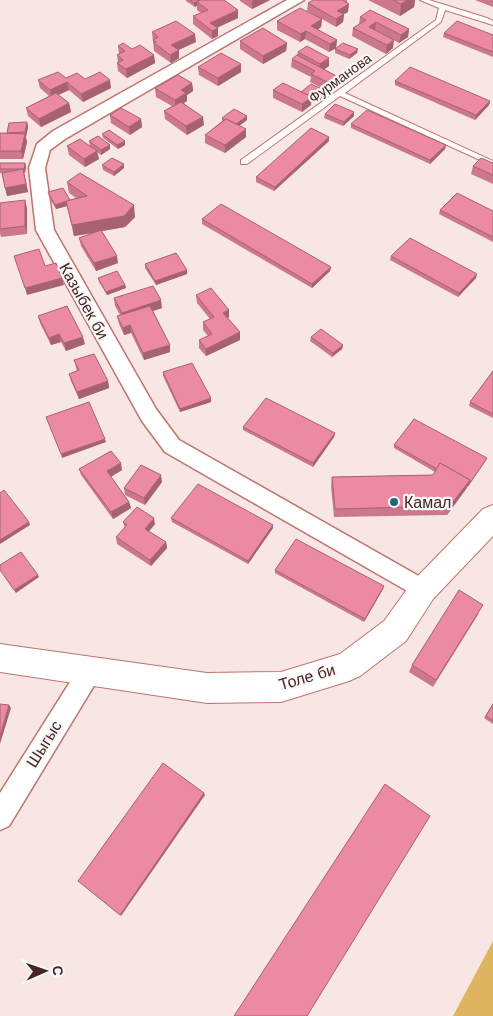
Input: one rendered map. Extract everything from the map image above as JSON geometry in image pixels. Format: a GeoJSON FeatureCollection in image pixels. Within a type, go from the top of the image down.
{"type":"FeatureCollection","features":[{"type":"Feature","properties":{"kind":"main road","name":"Толе би"},"geometry":{"type":"LineString","coordinates":[[2,655],[90,671],[207,688],[281,687],[349,666],[394,631],[423,590],[493,517]]}},
{"type":"Feature","properties":{"kind":"street","name":"Казыбек би"},"geometry":{"type":"LineString","coordinates":[[297,0],[59,134],[43,148],[37,168],[45,230],[149,415],[172,446],[423,590]]}},
{"type":"Feature","properties":{"kind":"street","name":"Шыгыс"},"geometry":{"type":"LineString","coordinates":[[3,806],[90,671]]}},
{"type":"Feature","properties":{"kind":"lane"},"geometry":{"type":"LineString","coordinates":[[423,0],[442,8],[470,14],[493,22]]}},
{"type":"Feature","properties":{"kind":"lane","name":"Фурманова"},"geometry":{"type":"LineString","coordinates":[[244,162],[440,21],[442,8]]}},
{"type":"Feature","properties":{"kind":"lane"},"geometry":{"type":"LineString","coordinates":[[340,93],[493,164]]}},
{"type":"Feature","properties":{"kind":"shaded area"},"geometry":{"type":"Polygon","coordinates":[[[493,941],[493,1016],[453,1016],[493,941]]]}},
{"type":"Feature","properties":{"kind":"building"},"geometry":{"type":"Polygon","coordinates":[[[200,0],[224,0],[238,10],[210,23],[218,28],[212,31],[193,16],[208,10],[197,2],[200,0]]]}},
{"type":"Feature","properties":{"kind":"building"},"geometry":{"type":"Polygon","coordinates":[[[313,0],[342,0],[349,4],[337,11],[344,14],[336,19],[308,3],[313,0]]]}},
{"type":"Feature","properties":{"kind":"building"},"geometry":{"type":"Polygon","coordinates":[[[393,0],[408,0],[401,4],[393,0]]]}},
{"type":"Feature","properties":{"kind":"building"},"geometry":{"type":"Polygon","coordinates":[[[300,8],[322,19],[311,26],[337,40],[330,44],[306,31],[301,34],[277,21],[300,8]]]}},
{"type":"Feature","properties":{"kind":"building"},"geometry":{"type":"Polygon","coordinates":[[[370,10],[409,29],[401,35],[376,22],[369,27],[394,40],[387,45],[353,28],[366,20],[360,17],[370,10]]]}},
{"type":"Feature","properties":{"kind":"building"},"geometry":{"type":"Polygon","coordinates":[[[176,21],[195,34],[171,45],[179,50],[170,55],[154,43],[156,42],[153,40],[158,37],[152,32],[176,21]]]}},
{"type":"Feature","properties":{"kind":"building"},"geometry":{"type":"Polygon","coordinates":[[[457,21],[493,35],[493,52],[444,33],[457,21]]]}},
{"type":"Feature","properties":{"kind":"building"},"geometry":{"type":"Polygon","coordinates":[[[263,28],[287,43],[263,56],[240,41],[263,28]]]}},
{"type":"Feature","properties":{"kind":"building"},"geometry":{"type":"Polygon","coordinates":[[[123,43],[132,49],[140,45],[154,55],[126,69],[117,63],[123,60],[117,55],[125,51],[118,46],[123,43]]]}},
{"type":"Feature","properties":{"kind":"building"},"geometry":{"type":"Polygon","coordinates":[[[343,43],[358,49],[350,55],[335,49],[343,43]]]}},
{"type":"Feature","properties":{"kind":"building"},"geometry":{"type":"Polygon","coordinates":[[[307,46],[329,58],[320,64],[298,52],[307,46]]]}},
{"type":"Feature","properties":{"kind":"building"},"geometry":{"type":"Polygon","coordinates":[[[221,53],[241,64],[218,78],[198,67],[221,53]]]}},
{"type":"Feature","properties":{"kind":"building"},"geometry":{"type":"Polygon","coordinates":[[[297,55],[340,78],[331,84],[311,74],[315,71],[292,59],[297,55]]]}},
{"type":"Feature","properties":{"kind":"building"},"geometry":{"type":"Polygon","coordinates":[[[410,67],[490,101],[476,115],[395,81],[410,67]]]}},
{"type":"Feature","properties":{"kind":"building"},"geometry":{"type":"Polygon","coordinates":[[[58,72],[66,78],[77,73],[85,79],[100,72],[110,80],[81,94],[67,82],[50,90],[38,80],[58,72]]]}},
{"type":"Feature","properties":{"kind":"building"},"geometry":{"type":"Polygon","coordinates":[[[178,75],[192,83],[181,90],[186,93],[175,100],[155,88],[178,75]]]}},
{"type":"Feature","properties":{"kind":"building"},"geometry":{"type":"Polygon","coordinates":[[[283,83],[312,97],[302,104],[273,90],[283,83]]]}},
{"type":"Feature","properties":{"kind":"building"},"geometry":{"type":"Polygon","coordinates":[[[311,84],[327,91],[317,99],[301,92],[311,84]]]}},
{"type":"Feature","properties":{"kind":"building"},"geometry":{"type":"Polygon","coordinates":[[[56,93],[69,103],[39,119],[26,108],[56,93]]]}},
{"type":"Feature","properties":{"kind":"building"},"geometry":{"type":"Polygon","coordinates":[[[181,102],[203,117],[186,126],[164,111],[181,102]]]}},
{"type":"Feature","properties":{"kind":"building"},"geometry":{"type":"Polygon","coordinates":[[[335,104],[354,112],[344,122],[325,114],[335,104]]]}},
{"type":"Feature","properties":{"kind":"building"},"geometry":{"type":"Polygon","coordinates":[[[121,108],[141,119],[129,127],[110,115],[121,108]]]}},
{"type":"Feature","properties":{"kind":"building"},"geometry":{"type":"Polygon","coordinates":[[[234,109],[247,116],[236,124],[222,118],[234,109]]]}},
{"type":"Feature","properties":{"kind":"building"},"geometry":{"type":"Polygon","coordinates":[[[367,110],[446,145],[430,160],[351,124],[367,110]]]}},
{"type":"Feature","properties":{"kind":"building"},"geometry":{"type":"Polygon","coordinates":[[[226,119],[246,129],[225,145],[205,135],[226,119]]]}},
{"type":"Feature","properties":{"kind":"building"},"geometry":{"type":"Polygon","coordinates":[[[27,122],[25,132],[7,133],[9,123],[27,122]]]}},
{"type":"Feature","properties":{"kind":"building"},"geometry":{"type":"Polygon","coordinates":[[[311,128],[329,137],[275,187],[256,177],[311,128]]]}},
{"type":"Feature","properties":{"kind":"building"},"geometry":{"type":"Polygon","coordinates":[[[109,130],[125,141],[117,145],[102,134],[109,130]]]}},
{"type":"Feature","properties":{"kind":"building"},"geometry":{"type":"Polygon","coordinates":[[[0,133],[25,134],[21,151],[0,151],[0,133]]]}},
{"type":"Feature","properties":{"kind":"building"},"geometry":{"type":"Polygon","coordinates":[[[98,136],[110,145],[101,150],[89,141],[98,136]]]}},
{"type":"Feature","properties":{"kind":"building"},"geometry":{"type":"Polygon","coordinates":[[[80,139],[97,151],[84,159],[67,146],[80,139]]]}},
{"type":"Feature","properties":{"kind":"building"},"geometry":{"type":"Polygon","coordinates":[[[112,158],[124,164],[114,172],[102,165],[112,158]]]}},
{"type":"Feature","properties":{"kind":"building"},"geometry":{"type":"Polygon","coordinates":[[[481,158],[493,163],[493,175],[473,166],[481,158]]]}},
{"type":"Feature","properties":{"kind":"building"},"geometry":{"type":"Polygon","coordinates":[[[0,163],[25,163],[24,169],[0,169],[0,163]]]}},
{"type":"Feature","properties":{"kind":"building"},"geometry":{"type":"Polygon","coordinates":[[[23,169],[26,184],[5,188],[2,173],[23,169]]]}},
{"type":"Feature","properties":{"kind":"building"},"geometry":{"type":"Polygon","coordinates":[[[80,173],[134,205],[124,216],[72,225],[66,201],[87,196],[67,182],[80,173]]]}},
{"type":"Feature","properties":{"kind":"building"},"geometry":{"type":"Polygon","coordinates":[[[63,188],[70,200],[55,205],[48,192],[63,188]]]}},
{"type":"Feature","properties":{"kind":"building"},"geometry":{"type":"Polygon","coordinates":[[[457,193],[493,211],[493,237],[440,210],[457,193]]]}},
{"type":"Feature","properties":{"kind":"building"},"geometry":{"type":"Polygon","coordinates":[[[25,200],[25,226],[0,229],[0,203],[25,200]]]}},
{"type":"Feature","properties":{"kind":"building"},"geometry":{"type":"Polygon","coordinates":[[[221,204],[331,267],[312,284],[202,219],[221,204]]]}},
{"type":"Feature","properties":{"kind":"building"},"geometry":{"type":"Polygon","coordinates":[[[101,230],[117,256],[94,263],[79,238],[101,230]]]}},
{"type":"Feature","properties":{"kind":"building"},"geometry":{"type":"Polygon","coordinates":[[[410,238],[477,274],[459,293],[391,256],[410,238]]]}},
{"type":"Feature","properties":{"kind":"building"},"geometry":{"type":"Polygon","coordinates":[[[39,249],[45,266],[56,263],[62,278],[25,288],[14,256],[39,249]]]}},
{"type":"Feature","properties":{"kind":"building"},"geometry":{"type":"Polygon","coordinates":[[[176,253],[187,270],[155,281],[145,264],[176,253]]]}},
{"type":"Feature","properties":{"kind":"building"},"geometry":{"type":"Polygon","coordinates":[[[117,271],[125,285],[106,292],[98,278],[117,271]]]}},
{"type":"Feature","properties":{"kind":"building"},"geometry":{"type":"Polygon","coordinates":[[[153,286],[161,300],[122,313],[114,298],[153,286]]]}},
{"type":"Feature","properties":{"kind":"building"},"geometry":{"type":"Polygon","coordinates":[[[211,288],[229,310],[223,313],[240,332],[206,349],[199,340],[212,334],[203,322],[214,317],[196,295],[211,288]]]}},
{"type":"Feature","properties":{"kind":"building"},"geometry":{"type":"Polygon","coordinates":[[[67,306],[83,337],[64,343],[59,334],[49,338],[38,316],[67,306]]]}},
{"type":"Feature","properties":{"kind":"building"},"geometry":{"type":"Polygon","coordinates":[[[150,306],[170,345],[143,353],[130,325],[123,328],[117,316],[150,306]]]}},
{"type":"Feature","properties":{"kind":"building"},"geometry":{"type":"Polygon","coordinates":[[[321,329],[343,345],[333,353],[311,337],[321,329]]]}},
{"type":"Feature","properties":{"kind":"building"},"geometry":{"type":"Polygon","coordinates":[[[94,354],[108,381],[77,392],[69,374],[79,370],[74,360],[94,354]]]}},
{"type":"Feature","properties":{"kind":"building"},"geometry":{"type":"Polygon","coordinates":[[[192,363],[211,398],[180,409],[163,372],[192,363]]]}},
{"type":"Feature","properties":{"kind":"building"},"geometry":{"type":"Polygon","coordinates":[[[493,371],[493,414],[470,402],[493,371]]]}},
{"type":"Feature","properties":{"kind":"building"},"geometry":{"type":"Polygon","coordinates":[[[266,398],[335,433],[313,463],[243,427],[266,398]]]}},
{"type":"Feature","properties":{"kind":"building"},"geometry":{"type":"Polygon","coordinates":[[[89,402],[105,439],[61,454],[46,417],[89,402]]]}},
{"type":"Feature","properties":{"kind":"building"},"geometry":{"type":"Polygon","coordinates":[[[414,419],[487,458],[468,486],[470,480],[440,463],[437,469],[394,445],[414,419]]]}},
{"type":"Feature","properties":{"kind":"building"},"geometry":{"type":"Polygon","coordinates":[[[111,451],[121,463],[107,471],[129,502],[111,512],[79,469],[111,451]]]}},
{"type":"Feature","properties":{"kind":"building","name":"Камал"},"geometry":{"type":"Polygon","coordinates":[[[440,463],[470,480],[450,506],[335,509],[332,477],[433,475],[440,463]]]}},
{"type":"Feature","properties":{"kind":"building"},"geometry":{"type":"Polygon","coordinates":[[[141,465],[161,475],[144,498],[124,488],[141,465]]]}},
{"type":"Feature","properties":{"kind":"building"},"geometry":{"type":"Polygon","coordinates":[[[198,484],[273,525],[248,561],[171,518],[198,484]]]}},
{"type":"Feature","properties":{"kind":"building"},"geometry":{"type":"Polygon","coordinates":[[[4,490],[29,522],[0,540],[0,493],[4,490]]]}},
{"type":"Feature","properties":{"kind":"building"},"geometry":{"type":"Polygon","coordinates":[[[137,507],[154,518],[145,529],[166,542],[150,560],[116,537],[127,525],[123,522],[137,507]]]}},
{"type":"Feature","properties":{"kind":"building"},"geometry":{"type":"Polygon","coordinates":[[[296,539],[384,586],[365,619],[275,570],[296,539]]]}},
{"type":"Feature","properties":{"kind":"building"},"geometry":{"type":"Polygon","coordinates":[[[21,552],[38,575],[14,590],[0,570],[0,565],[21,552]]]}},
{"type":"Feature","properties":{"kind":"building"},"geometry":{"type":"Polygon","coordinates":[[[459,590],[483,605],[436,680],[412,665],[459,590]]]}},
{"type":"Feature","properties":{"kind":"building"},"geometry":{"type":"Polygon","coordinates":[[[0,704],[9,705],[0,736],[0,704]]]}},
{"type":"Feature","properties":{"kind":"building"},"geometry":{"type":"Polygon","coordinates":[[[493,704],[493,721],[486,716],[493,704]]]}},
{"type":"Feature","properties":{"kind":"building"},"geometry":{"type":"Polygon","coordinates":[[[163,763],[204,793],[120,915],[78,881],[163,763]]]}},
{"type":"Feature","properties":{"kind":"building"},"geometry":{"type":"Polygon","coordinates":[[[385,784],[430,816],[307,1016],[234,1016],[385,784]]]}},
{"type":"Feature","properties":{"kind":"place","name":"Камал"},"geometry":{"type":"Point","coordinates":[394,502]}}]}
